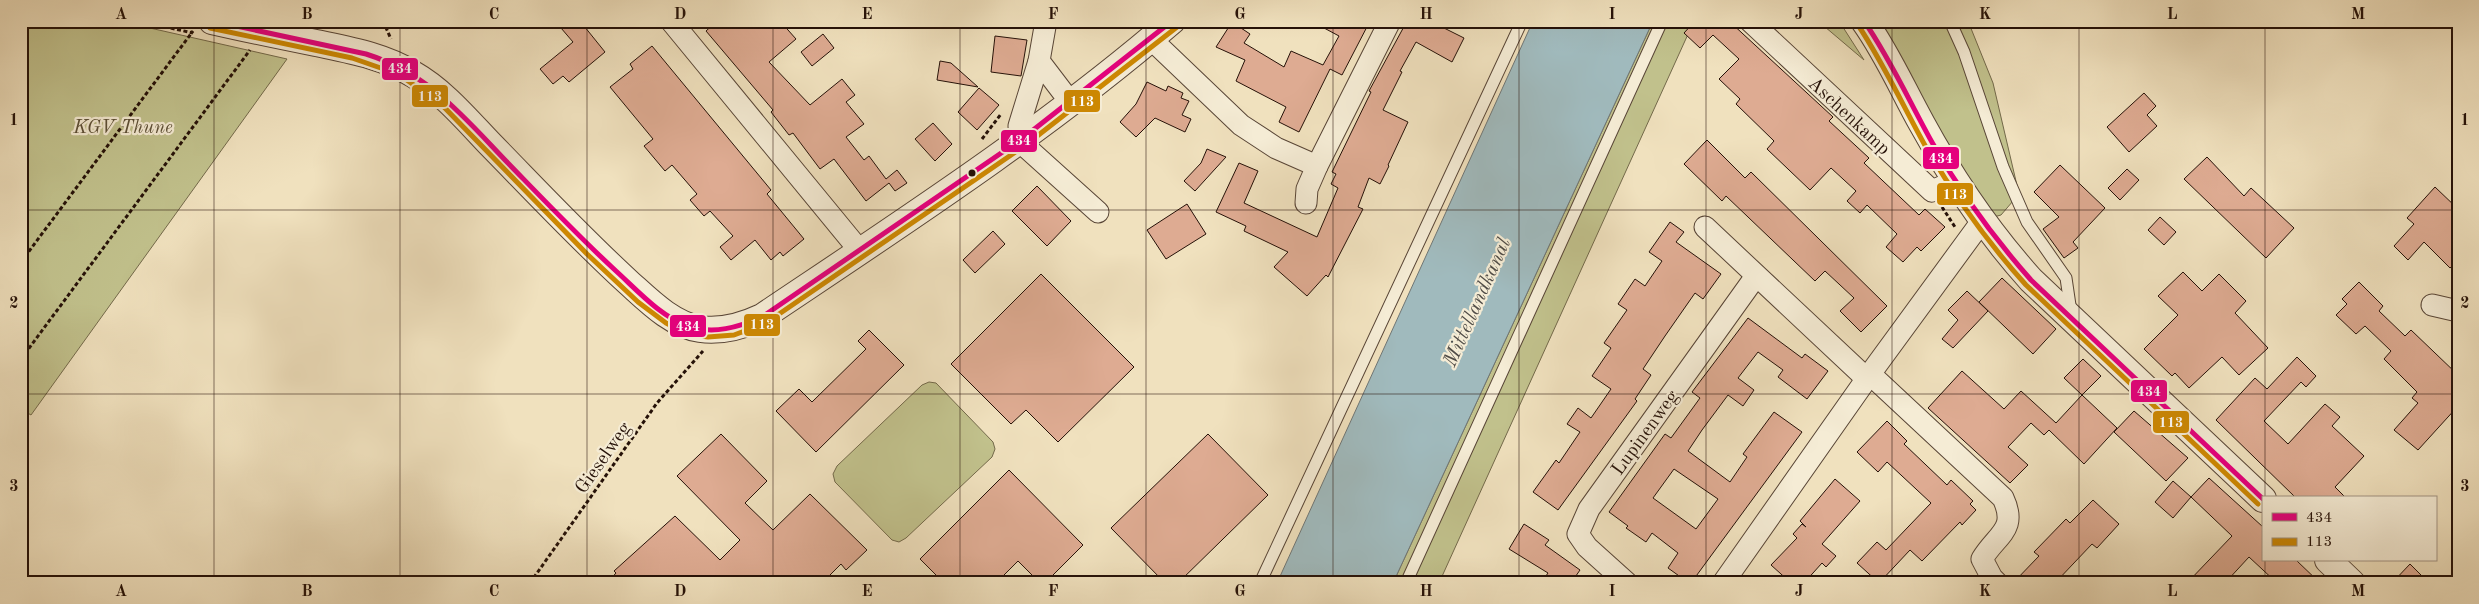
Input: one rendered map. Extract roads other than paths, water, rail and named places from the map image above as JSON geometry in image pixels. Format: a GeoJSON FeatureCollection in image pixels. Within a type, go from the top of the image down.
{"type":"FeatureCollection","features":[{"type":"Feature","properties":{"kind":"street"},"geometry":{"type":"LineString","coordinates":[[671,21],[860,251]]}},
{"type":"Feature","properties":{"kind":"street"},"geometry":{"type":"LineString","coordinates":[[1046,21],[1039,61],[1018,126],[1020,139],[1098,212]]}},
{"type":"Feature","properties":{"kind":"street"},"geometry":{"type":"LineString","coordinates":[[200,29],[352,51],[390,62],[414,74],[434,88],[466,119],[641,294],[665,313],[700,329],[741,326],[762,317],[971,176],[1071,103],[1151,40],[1172,21]]}},
{"type":"Feature","properties":{"kind":"street"},"geometry":{"type":"LineString","coordinates":[[1306,203],[1307,189],[1317,166],[1390,21]]}},
{"type":"Feature","properties":{"kind":"street","name":"Aschenkamp"},"geometry":{"type":"LineString","coordinates":[[1750,21],[1982,221],[2031,280],[2262,498]]}},
{"type":"Feature","properties":{"kind":"street","name":"Aschenkamp"},"geometry":{"type":"LineString","coordinates":[[1864,21],[1881,47],[1943,186]]}},
{"type":"Feature","properties":{"kind":"street"},"geometry":{"type":"LineString","coordinates":[[1151,40],[1241,125],[1276,148],[1317,166]]}},
{"type":"Feature","properties":{"kind":"street"},"geometry":{"type":"LineString","coordinates":[[1039,61],[1071,103]]}},
{"type":"Feature","properties":{"kind":"street"},"geometry":{"type":"LineString","coordinates":[[1723,583],[1869,376],[1982,221]]}},
{"type":"Feature","properties":{"kind":"street"},"geometry":{"type":"LineString","coordinates":[[1705,227],[1756,276],[2003,498],[2009,514],[2009,523],[1982,559],[1987,570],[1997,583]]}},
{"type":"Feature","properties":{"kind":"street","name":"Lupinenweg"},"geometry":{"type":"LineString","coordinates":[[1627,583],[1587,547],[1578,534],[1581,524],[1589,509],[1756,276]]}},
{"type":"Feature","properties":{"kind":"street"},"geometry":{"type":"LineString","coordinates":[[2432,305],[2458,310]]}},
{"type":"Feature","properties":{"kind":"street"},"geometry":{"type":"LineString","coordinates":[[2330,562],[2352,583]]}},
{"type":"Feature","properties":{"kind":"lane"},"geometry":{"type":"LineString","coordinates":[[1260,583],[1522,21]]}},
{"type":"Feature","properties":{"kind":"lane"},"geometry":{"type":"LineString","coordinates":[[1406,583],[1662,21]]}},
{"type":"Feature","properties":{"kind":"lane"},"geometry":{"type":"LineString","coordinates":[[1950,21],[1964,52],[2003,167],[2027,222],[2066,278],[2072,318]]}},
{"type":"Feature","properties":{"kind":"water","name":"Mittellandkanal"},"geometry":{"type":"Polygon","coordinates":[[[1533,21],[1653,21],[1393,583],[1277,583],[1533,21]]]}},
{"type":"Feature","properties":{"kind":"park label","name":"KGV Thune"},"geometry":{"type":"Point","coordinates":[123,126]}}]}
